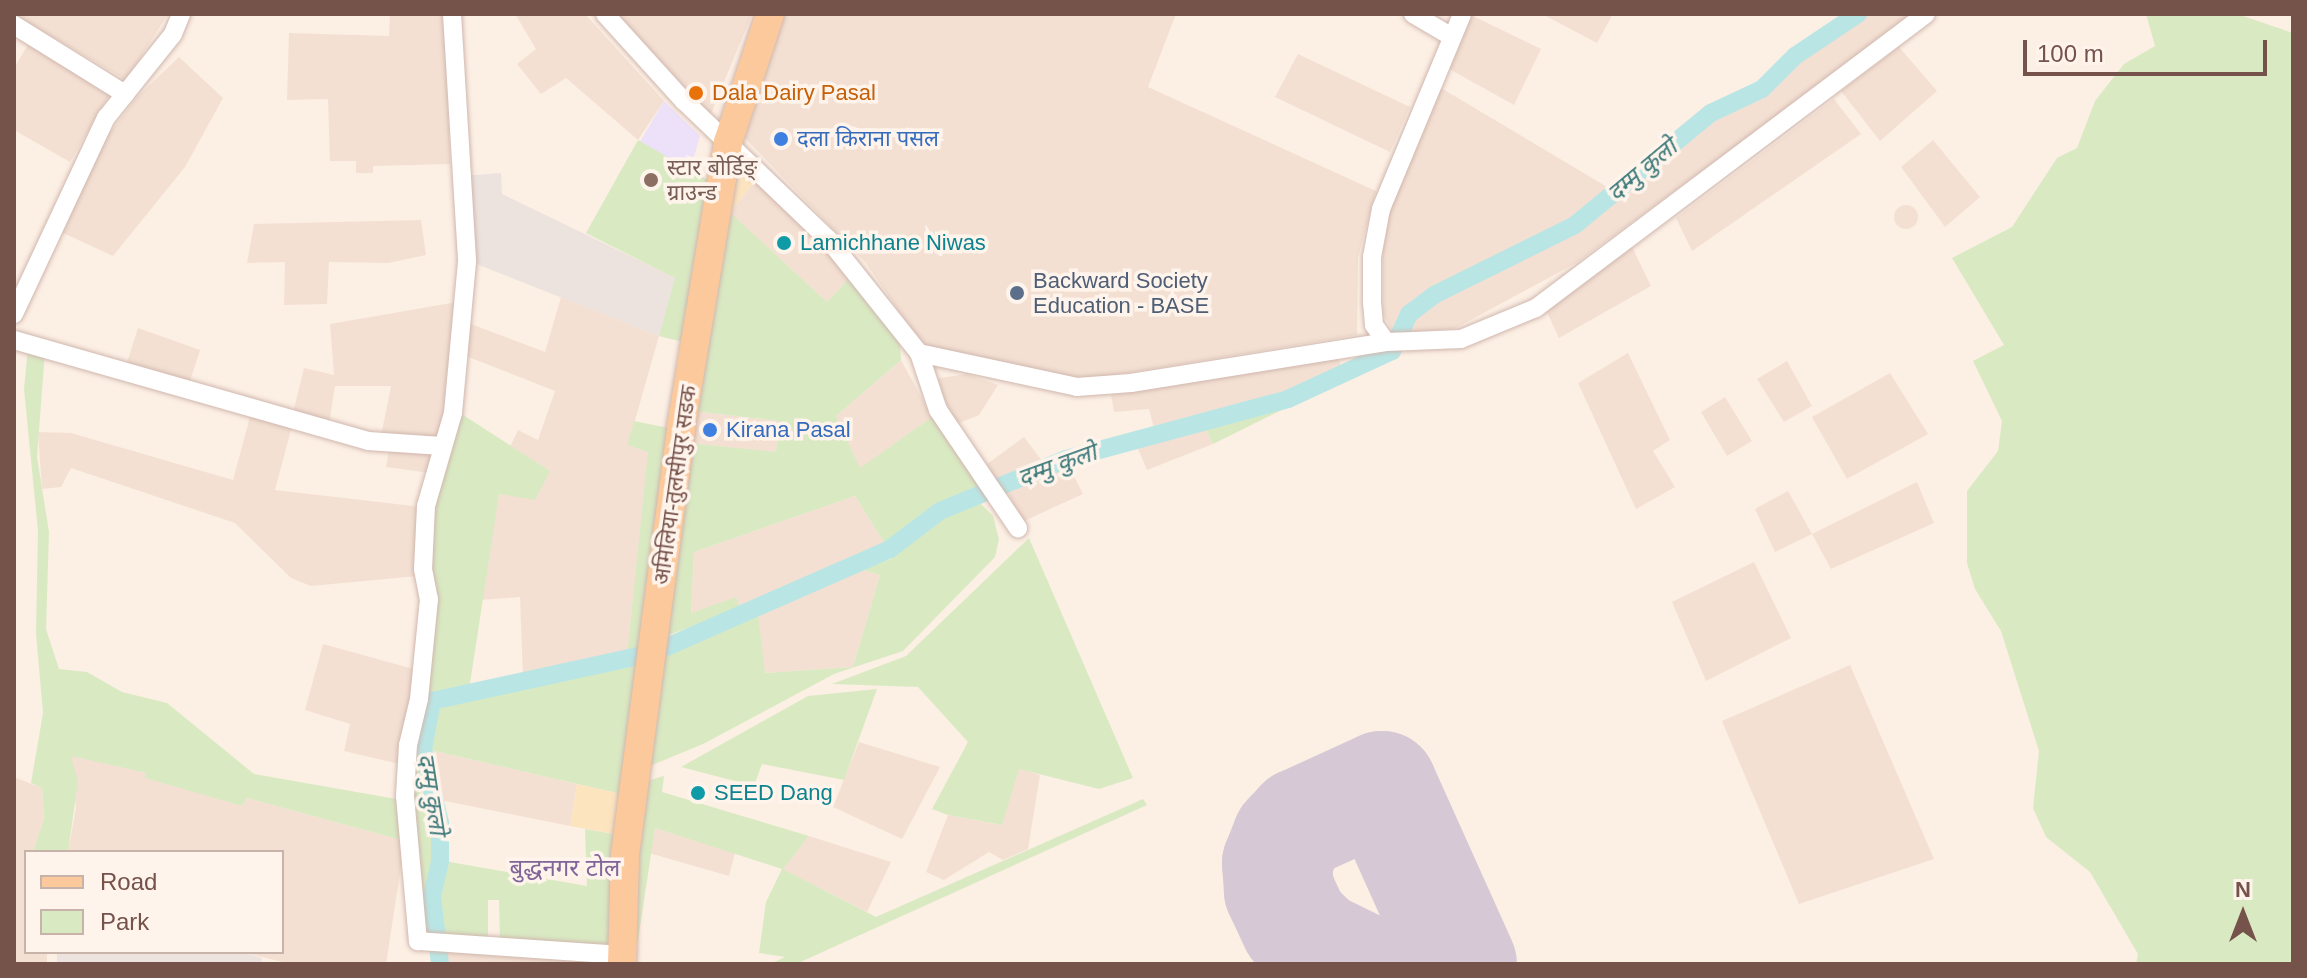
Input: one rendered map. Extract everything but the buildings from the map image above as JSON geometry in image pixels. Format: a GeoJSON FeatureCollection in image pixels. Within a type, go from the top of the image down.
{"type":"FeatureCollection","features":[{"type":"Feature","properties":{"kind":"main road","name":"अमिलिया-तुलसीपुर सडक"},"geometry":{"type":"LineString","coordinates":[[622,959],[633,781],[681,427],[728,142],[770,14]]}},
{"type":"Feature","properties":{"kind":"street"},"geometry":{"type":"LineString","coordinates":[[14,314],[78,169],[125,94],[173,34],[181,14]]}},
{"type":"Feature","properties":{"kind":"street"},"geometry":{"type":"LineString","coordinates":[[452,14],[467,262],[453,413],[426,506],[423,569],[429,599],[405,796],[418,941],[622,959]]}},
{"type":"Feature","properties":{"kind":"street"},"geometry":{"type":"LineString","coordinates":[[605,14],[728,142],[828,239],[919,353],[938,410],[1018,528]]}},
{"type":"Feature","properties":{"kind":"street"},"geometry":{"type":"LineString","coordinates":[[1413,14],[1452,37]]}},
{"type":"Feature","properties":{"kind":"street"},"geometry":{"type":"LineString","coordinates":[[1386,342],[1374,325],[1372,303],[1372,257],[1381,209],[1462,14]]}},
{"type":"Feature","properties":{"kind":"street"},"geometry":{"type":"LineString","coordinates":[[919,353],[1077,387],[1131,383],[1386,342],[1461,339],[1536,308],[1926,14]]}},
{"type":"Feature","properties":{"kind":"street"},"geometry":{"type":"LineString","coordinates":[[14,25],[125,94]]}},
{"type":"Feature","properties":{"kind":"street"},"geometry":{"type":"LineString","coordinates":[[14,340],[368,441],[442,446]]}},
{"type":"Feature","properties":{"kind":"shaded area"},"geometry":{"type":"Polygon","coordinates":[[[14,14],[168,14],[126,80],[14,14]]]}},
{"type":"Feature","properties":{"kind":"shaded area"},"geometry":{"type":"Polygon","coordinates":[[[390,14],[445,14],[450,164],[373,166],[373,173],[356,173],[356,161],[330,161],[328,99],[287,100],[289,33],[389,36],[390,14]]]}},
{"type":"Feature","properties":{"kind":"shaded area"},"geometry":{"type":"Polygon","coordinates":[[[515,14],[585,14],[664,101],[638,140],[566,78],[541,94],[517,64],[536,49],[515,14]]]}},
{"type":"Feature","properties":{"kind":"shaded area"},"geometry":{"type":"Polygon","coordinates":[[[613,14],[752,14],[710,116],[613,14]]]}},
{"type":"Feature","properties":{"kind":"shaded area"},"geometry":{"type":"Polygon","coordinates":[[[782,14],[1176,14],[1148,87],[1376,191],[1358,258],[1357,335],[1078,381],[924,348],[866,263],[741,134],[782,14]]]}},
{"type":"Feature","properties":{"kind":"shaded area"},"geometry":{"type":"Polygon","coordinates":[[[1469,14],[1541,49],[1514,105],[1444,66],[1469,14]]]}},
{"type":"Feature","properties":{"kind":"shaded area"},"geometry":{"type":"Polygon","coordinates":[[[1542,14],[1613,14],[1597,43],[1542,14]]]}},
{"type":"Feature","properties":{"kind":"shaded area"},"geometry":{"type":"Polygon","coordinates":[[[1862,14],[1917,14],[1576,263],[1456,328],[1403,334],[1412,315],[1435,297],[1575,228],[1712,115],[1764,91],[1797,57],[1862,14]]]}},
{"type":"Feature","properties":{"kind":"shaded area"},"geometry":{"type":"Polygon","coordinates":[[[29,43],[112,90],[70,162],[14,130],[14,68],[29,43]]]}},
{"type":"Feature","properties":{"kind":"shaded area"},"geometry":{"type":"Polygon","coordinates":[[[1899,47],[1937,91],[1880,141],[1841,91],[1899,47]]]}},
{"type":"Feature","properties":{"kind":"shaded area"},"geometry":{"type":"Polygon","coordinates":[[[1298,54],[1410,107],[1390,152],[1275,97],[1298,54]]]}},
{"type":"Feature","properties":{"kind":"shaded area"},"geometry":{"type":"Polygon","coordinates":[[[179,57],[223,98],[185,167],[113,256],[63,233],[102,143],[138,96],[179,57]]]}},
{"type":"Feature","properties":{"kind":"shaded area"},"geometry":{"type":"Polygon","coordinates":[[[1436,85],[1614,191],[1575,223],[1433,293],[1408,312],[1399,333],[1393,332],[1383,314],[1383,251],[1392,201],[1436,85]]]}},
{"type":"Feature","properties":{"kind":"shaded area"},"geometry":{"type":"Polygon","coordinates":[[[1834,99],[1861,134],[1692,251],[1676,218],[1834,99]]]}},
{"type":"Feature","properties":{"kind":"shaded area","name":"स्टार बोर्डिङ् ग्राउन्ड"},"geometry":{"type":"Polygon","coordinates":[[[664,101],[700,136],[661,270],[586,233],[664,101]]]}},
{"type":"Feature","properties":{"kind":"shaded area"},"geometry":{"type":"Polygon","coordinates":[[[1933,140],[1980,197],[1945,227],[1901,167],[1933,140]]]}},
{"type":"Feature","properties":{"kind":"shaded area"},"geometry":{"type":"Polygon","coordinates":[[[501,173],[502,194],[676,278],[659,336],[469,261],[462,176],[501,173]]]}},
{"type":"Feature","properties":{"kind":"shaded area"},"geometry":{"type":"Polygon","coordinates":[[[756,179],[850,277],[827,302],[730,213],[756,179]]]}},
{"type":"Feature","properties":{"kind":"shaded area"},"geometry":{"type":"Polygon","coordinates":[[[1901,205],[1911,205],[1918,212],[1918,222],[1911,229],[1901,229],[1894,222],[1894,212],[1901,205]]]}},
{"type":"Feature","properties":{"kind":"shaded area"},"geometry":{"type":"Polygon","coordinates":[[[421,220],[426,255],[388,263],[329,262],[327,304],[284,305],[285,262],[247,263],[254,224],[421,220]]]}},
{"type":"Feature","properties":{"kind":"shaded area"},"geometry":{"type":"Polygon","coordinates":[[[1632,247],[1651,286],[1559,338],[1545,308],[1632,247]]]}},
{"type":"Feature","properties":{"kind":"shaded area"},"geometry":{"type":"Polygon","coordinates":[[[561,297],[659,336],[628,445],[649,451],[627,655],[523,678],[520,597],[480,600],[499,494],[550,471],[510,447],[518,430],[538,440],[555,391],[466,356],[471,324],[545,352],[561,297]]]}},
{"type":"Feature","properties":{"kind":"shaded area"},"geometry":{"type":"Polygon","coordinates":[[[457,302],[447,417],[436,438],[381,436],[391,386],[335,386],[329,424],[293,413],[304,368],[334,375],[330,324],[457,302]]]}},
{"type":"Feature","properties":{"kind":"shaded area"},"geometry":{"type":"Polygon","coordinates":[[[138,328],[200,350],[189,384],[126,366],[138,328]]]}},
{"type":"Feature","properties":{"kind":"shaded area"},"geometry":{"type":"Polygon","coordinates":[[[1628,353],[1670,440],[1653,451],[1675,487],[1636,509],[1578,383],[1628,353]]]}},
{"type":"Feature","properties":{"kind":"shaded area"},"geometry":{"type":"Polygon","coordinates":[[[1338,357],[1343,371],[1287,394],[1154,429],[1149,409],[1114,412],[1111,395],[1338,357]]]}},
{"type":"Feature","properties":{"kind":"shaded area"},"geometry":{"type":"Polygon","coordinates":[[[901,360],[932,417],[860,469],[836,416],[901,360]]]}},
{"type":"Feature","properties":{"kind":"shaded area"},"geometry":{"type":"Polygon","coordinates":[[[1787,361],[1812,406],[1784,422],[1757,379],[1787,361]]]}},
{"type":"Feature","properties":{"kind":"shaded area"},"geometry":{"type":"Polygon","coordinates":[[[1890,373],[1928,434],[1847,479],[1812,417],[1890,373]]]}},
{"type":"Feature","properties":{"kind":"shaded area"},"geometry":{"type":"Polygon","coordinates":[[[967,374],[998,385],[979,415],[957,424],[934,379],[967,374]]]}},
{"type":"Feature","properties":{"kind":"shaded area"},"geometry":{"type":"Polygon","coordinates":[[[1725,397],[1752,441],[1727,456],[1701,412],[1725,397]]]}},
{"type":"Feature","properties":{"kind":"shaded area"},"geometry":{"type":"Polygon","coordinates":[[[693,411],[779,421],[776,453],[689,443],[693,411]]]}},
{"type":"Feature","properties":{"kind":"shaded area"},"geometry":{"type":"Polygon","coordinates":[[[251,413],[292,426],[275,490],[422,507],[418,576],[311,586],[291,578],[235,523],[71,468],[61,487],[42,489],[38,432],[71,433],[233,480],[251,413]]]}},
{"type":"Feature","properties":{"kind":"shaded area"},"geometry":{"type":"Polygon","coordinates":[[[1201,420],[1213,444],[1147,470],[1135,442],[1201,420]]]}},
{"type":"Feature","properties":{"kind":"shaded area"},"geometry":{"type":"Polygon","coordinates":[[[1024,437],[1043,462],[999,486],[987,464],[1024,437]]]}},
{"type":"Feature","properties":{"kind":"shaded area"},"geometry":{"type":"Polygon","coordinates":[[[390,445],[435,453],[430,473],[386,467],[390,445]]]}},
{"type":"Feature","properties":{"kind":"shaded area"},"geometry":{"type":"Polygon","coordinates":[[[1067,463],[1083,494],[1024,521],[1006,490],[1067,463]]]}},
{"type":"Feature","properties":{"kind":"shaded area"},"geometry":{"type":"Polygon","coordinates":[[[1917,482],[1934,523],[1831,569],[1812,534],[1917,482]]]}},
{"type":"Feature","properties":{"kind":"shaded area"},"geometry":{"type":"Polygon","coordinates":[[[1788,491],[1812,534],[1775,552],[1755,509],[1788,491]]]}},
{"type":"Feature","properties":{"kind":"shaded area"},"geometry":{"type":"Polygon","coordinates":[[[855,496],[885,544],[740,609],[736,598],[691,613],[694,552],[855,496]]]}},
{"type":"Feature","properties":{"kind":"shaded area"},"geometry":{"type":"Polygon","coordinates":[[[1754,562],[1791,638],[1706,681],[1672,602],[1754,562]]]}},
{"type":"Feature","properties":{"kind":"shaded area"},"geometry":{"type":"Polygon","coordinates":[[[860,569],[880,575],[853,667],[764,673],[758,613],[860,569]]]}},
{"type":"Feature","properties":{"kind":"shaded area"},"geometry":{"type":"Polygon","coordinates":[[[323,644],[417,670],[404,765],[344,751],[350,724],[305,710],[323,644]]]}},
{"type":"Feature","properties":{"kind":"shaded area"},"geometry":{"type":"Polygon","coordinates":[[[1850,665],[1934,859],[1799,904],[1722,721],[1850,665]]]}},
{"type":"Feature","properties":{"kind":"shaded area"},"geometry":{"type":"Polygon","coordinates":[[[859,742],[940,767],[902,839],[833,807],[859,742]]]}},
{"type":"Feature","properties":{"kind":"shaded area"},"geometry":{"type":"Polygon","coordinates":[[[426,749],[577,784],[570,826],[440,800],[426,749]]]}},
{"type":"Feature","properties":{"kind":"shaded area"},"geometry":{"type":"Polygon","coordinates":[[[70,755],[146,773],[242,806],[247,798],[405,841],[386,964],[291,964],[249,954],[284,954],[284,850],[68,850],[76,807],[70,755]]]}},
{"type":"Feature","properties":{"kind":"shaded area"},"geometry":{"type":"Polygon","coordinates":[[[1018,768],[1040,775],[1028,849],[1003,860],[989,852],[944,880],[926,872],[948,815],[1001,825],[1018,768]]]}},
{"type":"Feature","properties":{"kind":"shaded area"},"geometry":{"type":"Polygon","coordinates":[[[14,777],[42,788],[44,818],[34,850],[24,850],[24,954],[47,954],[47,964],[14,964],[14,777]]]}},
{"type":"Feature","properties":{"kind":"shaded area"},"geometry":{"type":"Polygon","coordinates":[[[655,828],[735,853],[729,876],[649,853],[655,828]]]}},
{"type":"Feature","properties":{"kind":"shaded area"},"geometry":{"type":"Polygon","coordinates":[[[809,836],[891,862],[867,912],[782,869],[809,836]]]}},
{"type":"Feature","properties":{"kind":"shaded area"},"geometry":{"type":"Polygon","coordinates":[[[444,949],[590,958],[590,964],[446,964],[444,949]]]}},
{"type":"Feature","properties":{"kind":"shaded area"},"geometry":{"type":"Polygon","coordinates":[[[57,954],[248,954],[262,958],[261,964],[57,964],[57,954]]]}},
{"type":"Feature","properties":{"kind":"green space"},"geometry":{"type":"Polygon","coordinates":[[[2146,14],[2237,14],[2293,33],[2293,964],[2136,964],[2138,954],[2090,872],[2046,837],[2033,808],[2039,751],[2001,631],[1975,589],[1967,563],[1967,491],[1998,451],[2002,421],[1973,361],[2004,345],[1952,258],[2012,227],[2057,158],[2077,148],[2095,101],[2124,64],[2155,46],[2146,14]]]}},
{"type":"Feature","properties":{"kind":"green space","name":"स्टार बोर्डिङ् ग्राउन्ड"},"geometry":{"type":"Polygon","coordinates":[[[638,140],[708,180],[683,342],[659,336],[675,278],[586,233],[638,140]]]}},
{"type":"Feature","properties":{"kind":"green space"},"geometry":{"type":"Polygon","coordinates":[[[722,205],[827,302],[850,277],[900,343],[901,360],[836,416],[860,468],[932,417],[987,491],[930,512],[885,544],[855,496],[694,552],[691,613],[736,597],[740,609],[663,637],[689,443],[776,452],[779,421],[693,411],[722,205]]]}},
{"type":"Feature","properties":{"kind":"green space"},"geometry":{"type":"Polygon","coordinates":[[[28,348],[45,351],[37,457],[49,532],[46,629],[59,669],[87,672],[122,692],[167,703],[254,774],[402,800],[405,841],[247,798],[242,806],[145,778],[146,773],[71,756],[78,781],[68,850],[34,850],[44,818],[42,788],[31,783],[43,713],[36,633],[38,531],[24,389],[28,348]]]}},
{"type":"Feature","properties":{"kind":"green space"},"geometry":{"type":"Polygon","coordinates":[[[1356,373],[1213,444],[1201,420],[1290,402],[1356,373]]]}},
{"type":"Feature","properties":{"kind":"green space"},"geometry":{"type":"Polygon","coordinates":[[[460,413],[550,471],[535,500],[499,494],[469,690],[431,698],[424,718],[420,748],[438,845],[428,896],[432,938],[422,935],[411,798],[433,503],[460,413]]]}},
{"type":"Feature","properties":{"kind":"green space"},"geometry":{"type":"Polygon","coordinates":[[[634,421],[669,428],[644,651],[627,655],[648,452],[627,445],[634,421]]]}},
{"type":"Feature","properties":{"kind":"green space"},"geometry":{"type":"Polygon","coordinates":[[[979,502],[993,516],[999,539],[995,557],[903,651],[834,674],[703,744],[645,768],[661,654],[758,613],[765,673],[853,667],[880,575],[860,569],[891,559],[938,514],[979,502]]]}},
{"type":"Feature","properties":{"kind":"green space"},"geometry":{"type":"Polygon","coordinates":[[[1029,538],[1133,778],[1099,789],[1019,769],[1002,825],[948,815],[932,809],[968,742],[918,687],[832,684],[906,656],[1029,538]]]}},
{"type":"Feature","properties":{"kind":"green space"},"geometry":{"type":"Polygon","coordinates":[[[639,660],[621,794],[426,749],[434,704],[639,660]]]}},
{"type":"Feature","properties":{"kind":"green space"},"geometry":{"type":"Polygon","coordinates":[[[877,689],[844,780],[762,764],[754,786],[681,767],[808,696],[877,689]]]}},
{"type":"Feature","properties":{"kind":"green space"},"geometry":{"type":"Polygon","coordinates":[[[664,776],[662,792],[809,836],[783,869],[876,917],[1143,799],[1147,805],[796,964],[770,964],[785,957],[759,953],[766,902],[782,869],[655,828],[638,940],[629,939],[639,783],[664,776]]]}},
{"type":"Feature","properties":{"kind":"green space"},"geometry":{"type":"Polygon","coordinates":[[[585,829],[615,834],[611,945],[500,943],[499,900],[488,900],[488,942],[439,938],[435,898],[444,861],[587,886],[585,829]]]}},
{"type":"Feature","properties":{"kind":"sand"},"geometry":{"type":"Polygon","coordinates":[[[729,157],[756,179],[730,213],[729,157]]]}},
{"type":"Feature","properties":{"kind":"sand"},"geometry":{"type":"Polygon","coordinates":[[[577,784],[621,794],[615,834],[570,826],[577,784]]]}},
{"type":"Feature","properties":{"kind":"waterway","name":"दम्मु कुलो"},"geometry":{"type":"LineString","coordinates":[[440,964],[432,896],[440,861],[440,823],[423,749],[432,701],[653,653],[890,549],[940,511],[1066,459],[1288,399],[1392,351],[1409,314],[1434,295],[1575,225],[1711,113],[1762,89],[1795,56],[1858,14]]}},
{"type":"Feature","properties":{"kind":"runway"},"geometry":{"type":"LineString","coordinates":[[1354,964],[1317,946],[1295,925],[1279,891],[1277,863],[1287,838],[1301,823],[1382,786],[1462,964]]}},
{"type":"Feature","properties":{"kind":"place","name":"Dala Dairy Pasal"},"geometry":{"type":"Point","coordinates":[696,93]}},
{"type":"Feature","properties":{"kind":"place","name":"दला किराना पसल"},"geometry":{"type":"Point","coordinates":[781,139]}},
{"type":"Feature","properties":{"kind":"place","name":"स्टार बोर्डिङ् ग्राउन्ड"},"geometry":{"type":"Point","coordinates":[651,180]}},
{"type":"Feature","properties":{"kind":"place","name":"Lamichhane Niwas"},"geometry":{"type":"Point","coordinates":[784,243]}},
{"type":"Feature","properties":{"kind":"place","name":"Backward Society Education - BASE"},"geometry":{"type":"Point","coordinates":[1017,293]}},
{"type":"Feature","properties":{"kind":"place","name":"Kirana Pasal"},"geometry":{"type":"Point","coordinates":[710,430]}},
{"type":"Feature","properties":{"kind":"place","name":"SEED Dang"},"geometry":{"type":"Point","coordinates":[698,793]}},
{"type":"Feature","properties":{"kind":"district","name":"बुद्धनगर टोल"},"geometry":{"type":"Point","coordinates":[565,868]}}]}
